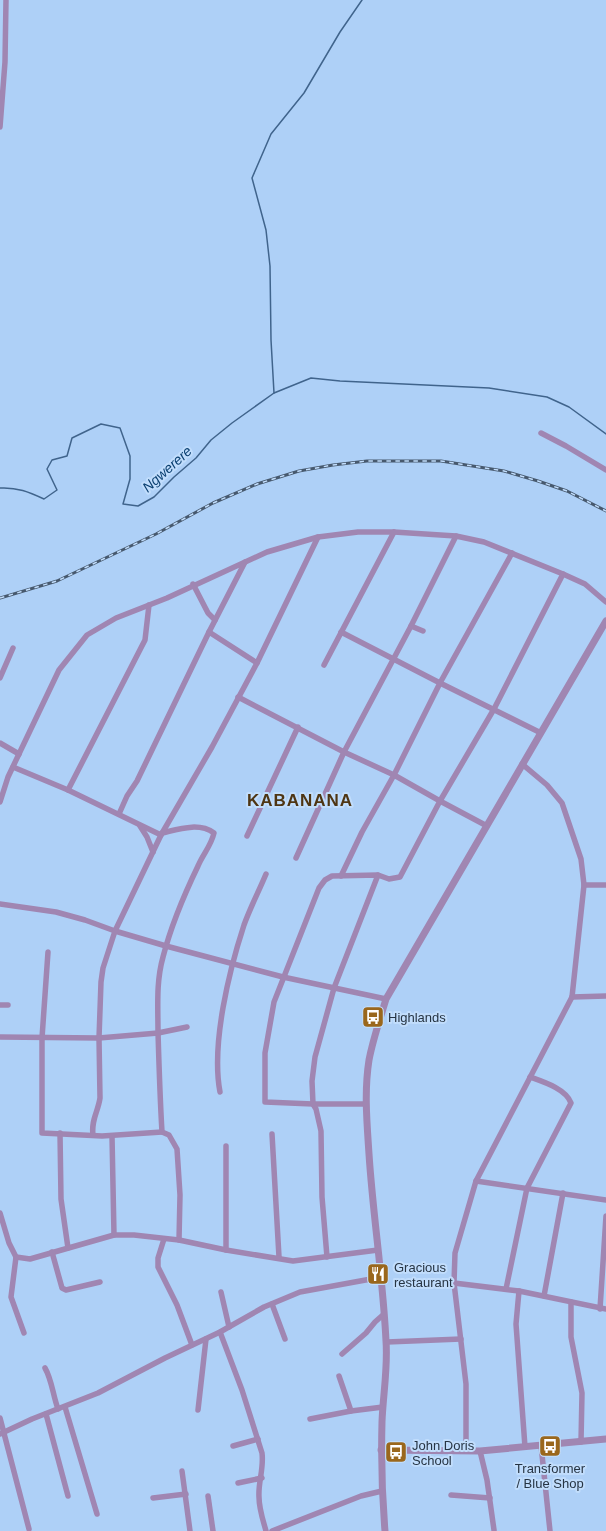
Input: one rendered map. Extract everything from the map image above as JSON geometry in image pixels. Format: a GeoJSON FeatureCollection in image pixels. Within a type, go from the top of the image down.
{"type":"FeatureCollection","features":[{"type":"Feature","properties":{"kind":"street"},"geometry":{"type":"LineString","coordinates":[[0,127],[5,62],[6,0]]}},
{"type":"Feature","properties":{"kind":"street"},"geometry":{"type":"LineString","coordinates":[[541,433],[606,470]]}},
{"type":"Feature","properties":{"kind":"street"},"geometry":{"type":"LineString","coordinates":[[0,802],[3,783],[13,767],[59,670],[87,635],[116,618],[149,605],[267,552],[318,537],[358,532],[394,532],[456,536],[484,542],[563,574],[585,584],[606,602]]}},
{"type":"Feature","properties":{"kind":"street"},"geometry":{"type":"LineString","coordinates":[[324,665],[394,532]]}},
{"type":"Feature","properties":{"kind":"street"},"geometry":{"type":"LineString","coordinates":[[296,858],[344,752],[411,626],[456,536]]}},
{"type":"Feature","properties":{"kind":"street"},"geometry":{"type":"LineString","coordinates":[[93,1135],[92,1122],[99,1107],[100,1098],[99,1038],[103,968],[115,931],[128,900],[161,834],[212,747],[257,663],[318,537]]}},
{"type":"Feature","properties":{"kind":"street"},"geometry":{"type":"LineString","coordinates":[[341,876],[362,832],[394,775],[440,683],[512,553]]}},
{"type":"Feature","properties":{"kind":"street"},"geometry":{"type":"LineString","coordinates":[[119,814],[127,796],[138,781],[209,632],[245,562]]}},
{"type":"Feature","properties":{"kind":"street"},"geometry":{"type":"LineString","coordinates":[[365,1104],[264,1102],[265,1053],[274,1002],[319,888],[325,880],[332,876],[378,875],[389,879],[400,877],[440,801],[494,709],[563,574]]}},
{"type":"Feature","properties":{"kind":"street"},"geometry":{"type":"LineString","coordinates":[[193,584],[208,613],[216,620]]}},
{"type":"Feature","properties":{"kind":"street"},"geometry":{"type":"LineString","coordinates":[[68,790],[145,640],[149,605]]}},
{"type":"Feature","properties":{"kind":"street"},"geometry":{"type":"LineString","coordinates":[[385,1531],[381,1450],[383,1407],[387,1371],[386,1342],[382,1277],[370,1172],[365,1104],[369,1061],[375,1034],[386,999],[606,620]]}},
{"type":"Feature","properties":{"kind":"street"},"geometry":{"type":"LineString","coordinates":[[411,626],[423,632]]}},
{"type":"Feature","properties":{"kind":"street"},"geometry":{"type":"LineString","coordinates":[[209,632],[257,663]]}},
{"type":"Feature","properties":{"kind":"street"},"geometry":{"type":"LineString","coordinates":[[341,632],[541,733]]}},
{"type":"Feature","properties":{"kind":"street"},"geometry":{"type":"LineString","coordinates":[[0,678],[13,648]]}},
{"type":"Feature","properties":{"kind":"street"},"geometry":{"type":"LineString","coordinates":[[238,697],[344,752],[394,775],[487,826]]}},
{"type":"Feature","properties":{"kind":"street"},"geometry":{"type":"LineString","coordinates":[[247,836],[298,727]]}},
{"type":"Feature","properties":{"kind":"street"},"geometry":{"type":"LineString","coordinates":[[0,743],[19,754]]}},
{"type":"Feature","properties":{"kind":"street"},"geometry":{"type":"LineString","coordinates":[[466,1450],[466,1384],[454,1283],[455,1253],[476,1181],[572,997],[584,885],[581,859],[562,803],[547,785],[522,764]]}},
{"type":"Feature","properties":{"kind":"street"},"geometry":{"type":"LineString","coordinates":[[13,767],[68,790],[119,814],[140,826],[161,834],[199,827],[208,829],[214,834],[210,845],[203,854],[187,888],[166,946],[157,987],[159,1088],[162,1132]]}},
{"type":"Feature","properties":{"kind":"street"},"geometry":{"type":"LineString","coordinates":[[140,826],[147,837],[153,852]]}},
{"type":"Feature","properties":{"kind":"street"},"geometry":{"type":"LineString","coordinates":[[220,1092],[218,1058],[220,1027],[233,964],[244,924],[266,874]]}},
{"type":"Feature","properties":{"kind":"street"},"geometry":{"type":"LineString","coordinates":[[327,1257],[322,1197],[321,1131],[316,1109],[313,1104],[312,1081],[315,1057],[334,988],[378,875]]}},
{"type":"Feature","properties":{"kind":"street"},"geometry":{"type":"LineString","coordinates":[[584,885],[606,885]]}},
{"type":"Feature","properties":{"kind":"street"},"geometry":{"type":"LineString","coordinates":[[0,904],[56,912],[166,946],[233,964],[284,977],[386,999]]}},
{"type":"Feature","properties":{"kind":"street"},"geometry":{"type":"LineString","coordinates":[[48,952],[42,1038],[42,1133],[112,1136],[162,1132],[169,1135],[176,1149],[180,1195],[179,1240]]}},
{"type":"Feature","properties":{"kind":"street"},"geometry":{"type":"LineString","coordinates":[[572,997],[606,996]]}},
{"type":"Feature","properties":{"kind":"street"},"geometry":{"type":"LineString","coordinates":[[0,1005],[8,1005]]}},
{"type":"Feature","properties":{"kind":"street"},"geometry":{"type":"LineString","coordinates":[[0,1037],[99,1038],[158,1033],[187,1027]]}},
{"type":"Feature","properties":{"kind":"street"},"geometry":{"type":"LineString","coordinates":[[506,1289],[527,1188],[571,1104],[570,1098],[565,1094],[543,1081],[530,1077]]}},
{"type":"Feature","properties":{"kind":"street"},"geometry":{"type":"LineString","coordinates":[[60,1133],[61,1199],[68,1248]]}},
{"type":"Feature","properties":{"kind":"street"},"geometry":{"type":"LineString","coordinates":[[272,1134],[279,1258]]}},
{"type":"Feature","properties":{"kind":"street"},"geometry":{"type":"LineString","coordinates":[[112,1136],[114,1235]]}},
{"type":"Feature","properties":{"kind":"street"},"geometry":{"type":"LineString","coordinates":[[226,1146],[226,1250]]}},
{"type":"Feature","properties":{"kind":"street"},"geometry":{"type":"LineString","coordinates":[[476,1181],[606,1200]]}},
{"type":"Feature","properties":{"kind":"street"},"geometry":{"type":"LineString","coordinates":[[544,1296],[564,1194]]}},
{"type":"Feature","properties":{"kind":"street"},"geometry":{"type":"LineString","coordinates":[[0,1212],[6,1235],[16,1257],[11,1297],[24,1333]]}},
{"type":"Feature","properties":{"kind":"street"},"geometry":{"type":"LineString","coordinates":[[454,1283],[519,1291],[603,1309],[606,1216]]}},
{"type":"Feature","properties":{"kind":"street"},"geometry":{"type":"LineString","coordinates":[[0,1232],[6,1235]]}},
{"type":"Feature","properties":{"kind":"street"},"geometry":{"type":"LineString","coordinates":[[16,1257],[30,1259],[114,1235],[134,1235],[179,1240],[226,1250],[293,1260],[378,1250]]}},
{"type":"Feature","properties":{"kind":"street"},"geometry":{"type":"LineString","coordinates":[[164,1239],[158,1258],[158,1267],[177,1305],[192,1345]]}},
{"type":"Feature","properties":{"kind":"street"},"geometry":{"type":"LineString","coordinates":[[52,1252],[62,1288],[66,1290],[100,1282]]}},
{"type":"Feature","properties":{"kind":"street"},"geometry":{"type":"LineString","coordinates":[[2,1433],[98,1393],[165,1358],[220,1332],[272,1304],[300,1292],[382,1277]]}},
{"type":"Feature","properties":{"kind":"street"},"geometry":{"type":"LineString","coordinates":[[519,1291],[516,1324],[525,1447]]}},
{"type":"Feature","properties":{"kind":"street"},"geometry":{"type":"LineString","coordinates":[[221,1292],[228,1327]]}},
{"type":"Feature","properties":{"kind":"street"},"geometry":{"type":"LineString","coordinates":[[570,1302],[571,1337],[582,1392],[581,1442]]}},
{"type":"Feature","properties":{"kind":"street"},"geometry":{"type":"LineString","coordinates":[[272,1304],[285,1338]]}},
{"type":"Feature","properties":{"kind":"street"},"geometry":{"type":"LineString","coordinates":[[342,1354],[366,1333],[384,1314]]}},
{"type":"Feature","properties":{"kind":"street"},"geometry":{"type":"LineString","coordinates":[[220,1332],[242,1390],[258,1439],[263,1462],[259,1497],[262,1518],[266,1531]]}},
{"type":"Feature","properties":{"kind":"street"},"geometry":{"type":"LineString","coordinates":[[198,1410],[206,1339]]}},
{"type":"Feature","properties":{"kind":"street"},"geometry":{"type":"LineString","coordinates":[[386,1342],[461,1339]]}},
{"type":"Feature","properties":{"kind":"street"},"geometry":{"type":"LineString","coordinates":[[45,1368],[49,1375],[53,1396],[58,1409]]}},
{"type":"Feature","properties":{"kind":"street"},"geometry":{"type":"LineString","coordinates":[[340,1376],[351,1411]]}},
{"type":"Feature","properties":{"kind":"street"},"geometry":{"type":"LineString","coordinates":[[65,1407],[97,1514]]}},
{"type":"Feature","properties":{"kind":"street"},"geometry":{"type":"LineString","coordinates":[[310,1419],[351,1411],[383,1407]]}},
{"type":"Feature","properties":{"kind":"street"},"geometry":{"type":"LineString","coordinates":[[46,1414],[68,1496]]}},
{"type":"Feature","properties":{"kind":"street"},"geometry":{"type":"LineString","coordinates":[[0,1418],[2,1433],[29,1529]]}},
{"type":"Feature","properties":{"kind":"street"},"geometry":{"type":"LineString","coordinates":[[233,1446],[258,1439]]}},
{"type":"Feature","properties":{"kind":"street"},"geometry":{"type":"LineString","coordinates":[[381,1450],[480,1451],[606,1439]]}},
{"type":"Feature","properties":{"kind":"street"},"geometry":{"type":"LineString","coordinates":[[541,1445],[550,1531]]}},
{"type":"Feature","properties":{"kind":"street"},"geometry":{"type":"LineString","coordinates":[[480,1451],[487,1480],[494,1530]]}},
{"type":"Feature","properties":{"kind":"street"},"geometry":{"type":"LineString","coordinates":[[182,1471],[190,1531]]}},
{"type":"Feature","properties":{"kind":"street"},"geometry":{"type":"LineString","coordinates":[[238,1483],[262,1478]]}},
{"type":"Feature","properties":{"kind":"street"},"geometry":{"type":"LineString","coordinates":[[272,1531],[361,1496],[382,1491]]}},
{"type":"Feature","properties":{"kind":"street"},"geometry":{"type":"LineString","coordinates":[[153,1498],[186,1494]]}},
{"type":"Feature","properties":{"kind":"street"},"geometry":{"type":"LineString","coordinates":[[451,1495],[490,1498]]}},
{"type":"Feature","properties":{"kind":"street"},"geometry":{"type":"LineString","coordinates":[[208,1496],[213,1531]]}},
{"type":"Feature","properties":{"kind":"waterway"},"geometry":{"type":"LineString","coordinates":[[274,393],[271,340],[270,266],[266,230],[252,178],[271,134],[304,93],[340,32],[362,0]]}},
{"type":"Feature","properties":{"kind":"waterway","name":"Ngwerere"},"geometry":{"type":"LineString","coordinates":[[0,488],[23,490],[44,499],[57,490],[47,469],[52,460],[67,456],[72,438],[101,424],[120,428],[130,456],[130,479],[123,504],[138,506],[154,497],[196,458],[211,440],[232,423],[274,393],[311,378],[340,381],[489,388],[547,397],[569,407],[606,434]]}},
{"type":"Feature","properties":{"kind":"railway"},"geometry":{"type":"LineString","coordinates":[[0,598],[57,581],[156,534],[213,503],[257,484],[299,471],[333,465],[367,461],[441,461],[504,471],[567,491],[606,511]]}},
{"type":"Feature","properties":{"kind":"place","name":"Highlands"},"geometry":{"type":"Point","coordinates":[373,1017]}},
{"type":"Feature","properties":{"kind":"place","name":"Gracious restaurant"},"geometry":{"type":"Point","coordinates":[378,1274]}},
{"type":"Feature","properties":{"kind":"place","name":"Transformer / Blue Shop"},"geometry":{"type":"Point","coordinates":[550,1446]}},
{"type":"Feature","properties":{"kind":"place","name":"John Doris School"},"geometry":{"type":"Point","coordinates":[396,1452]}},
{"type":"Feature","properties":{"kind":"district","name":"KABANANA"},"geometry":{"type":"Point","coordinates":[300,800]}}]}
